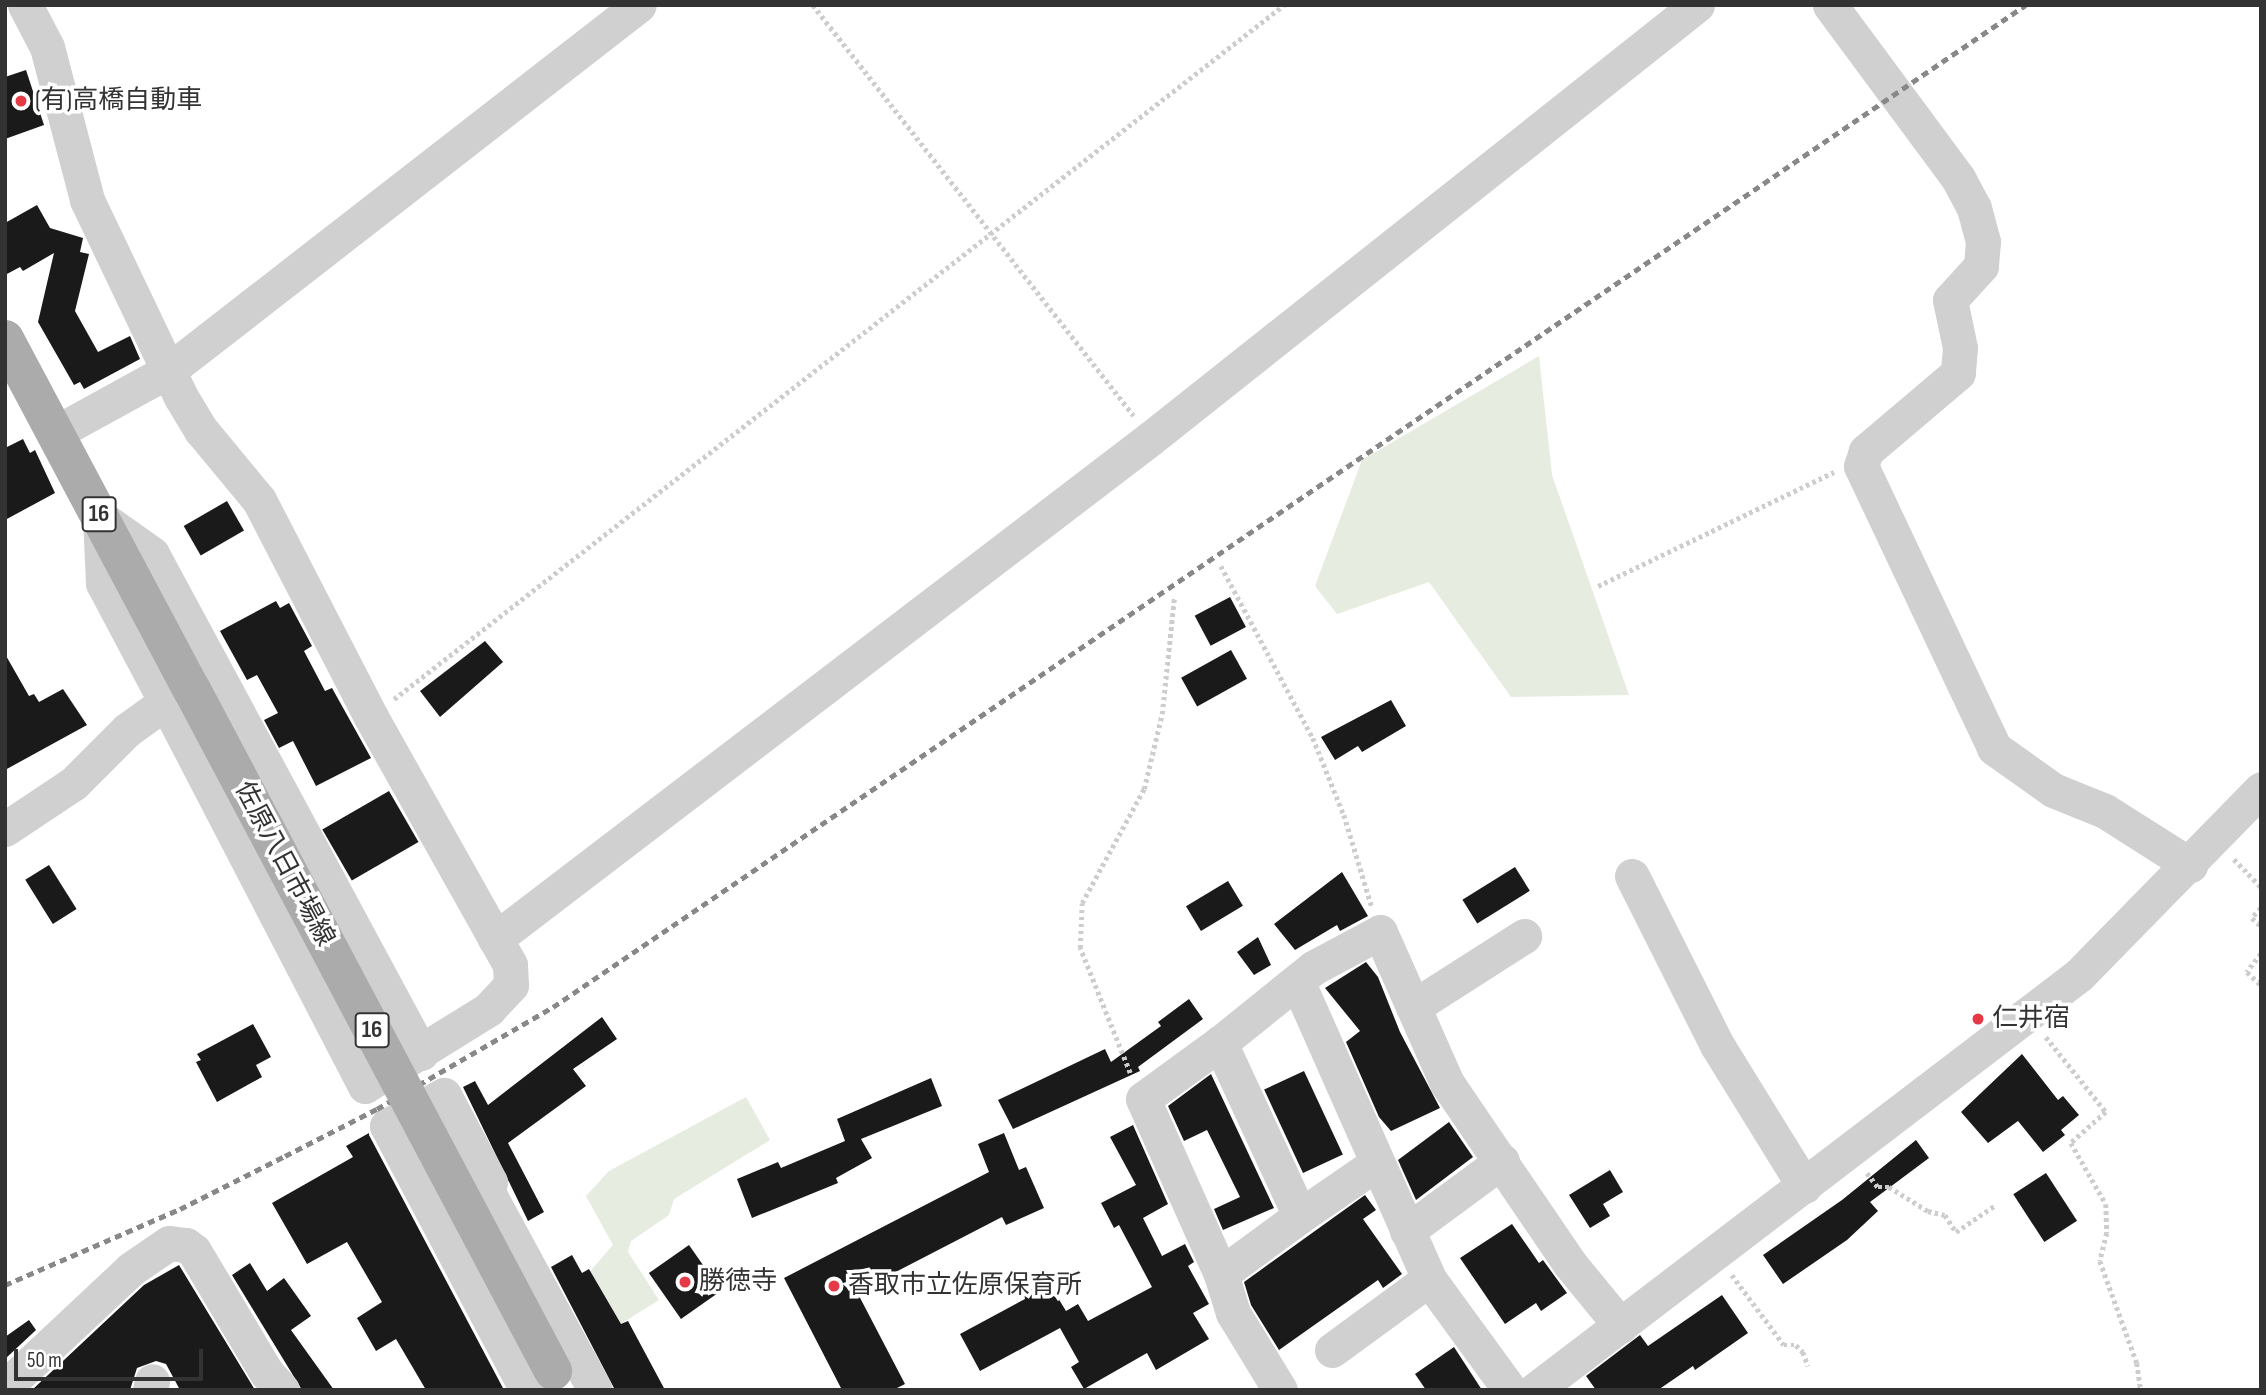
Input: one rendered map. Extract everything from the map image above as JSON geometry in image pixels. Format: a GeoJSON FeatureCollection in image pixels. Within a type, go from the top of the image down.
{"type":"FeatureCollection","features":[{"type":"Feature","properties":{"kind":"main road","name":"佐原八日市場線"},"geometry":{"type":"LineString","coordinates":[[5,338],[100,517],[179,696],[548,1383]]}},
{"type":"Feature","properties":{"kind":"street"},"geometry":{"type":"LineString","coordinates":[[5,829],[74,783],[133,725],[179,696],[365,1086],[489,1009],[511,985],[510,965],[371,717],[259,500],[201,430],[169,371],[87,200],[47,47],[25,5]]}},
{"type":"Feature","properties":{"kind":"street"},"geometry":{"type":"LineString","coordinates":[[55,433],[169,371],[639,5]]}},
{"type":"Feature","properties":{"kind":"street"},"geometry":{"type":"LineString","coordinates":[[495,939],[1151,438],[1697,5]]}},
{"type":"Feature","properties":{"kind":"street"},"geometry":{"type":"LineString","coordinates":[[1830,5],[1958,178],[1974,208],[1983,242],[1981,266],[1950,300],[1960,348],[1958,373],[1866,451],[1861,466],[1994,748],[2053,790],[2105,811],[2190,864]]}},
{"type":"Feature","properties":{"kind":"street"},"geometry":{"type":"LineString","coordinates":[[100,517],[152,554],[421,1053]]}},
{"type":"Feature","properties":{"kind":"street"},"geometry":{"type":"LineString","coordinates":[[1535,1390],[2079,975],[2261,789]]}},
{"type":"Feature","properties":{"kind":"street"},"geometry":{"type":"LineString","coordinates":[[1632,876],[1717,1045],[1804,1186]]}},
{"type":"Feature","properties":{"kind":"street"},"geometry":{"type":"LineString","coordinates":[[1280,1390],[1233,1312],[1221,1274],[1143,1099],[1298,984],[1313,968],[1380,932],[1447,1083],[1570,1264],[1621,1326]]}},
{"type":"Feature","properties":{"kind":"street"},"geometry":{"type":"LineString","coordinates":[[1413,1007],[1524,936]]}},
{"type":"Feature","properties":{"kind":"street"},"geometry":{"type":"LineString","coordinates":[[1298,984],[1429,1279],[1510,1390]]}},
{"type":"Feature","properties":{"kind":"street"},"geometry":{"type":"LineString","coordinates":[[1220,1043],[1300,1216]]}},
{"type":"Feature","properties":{"kind":"street"},"geometry":{"type":"LineString","coordinates":[[548,1383],[387,1126],[444,1095],[490,1182],[484,1185],[595,1390]]}},
{"type":"Feature","properties":{"kind":"street"},"geometry":{"type":"LineString","coordinates":[[1407,1231],[1502,1161]]}},
{"type":"Feature","properties":{"kind":"street"},"geometry":{"type":"LineString","coordinates":[[1221,1274],[1377,1163]]}},
{"type":"Feature","properties":{"kind":"street"},"geometry":{"type":"LineString","coordinates":[[5,1387],[131,1269],[169,1243],[186,1245],[194,1251],[266,1372],[282,1390]]}},
{"type":"Feature","properties":{"kind":"street"},"geometry":{"type":"LineString","coordinates":[[1332,1350],[1429,1279]]}},
{"type":"Feature","properties":{"kind":"path"},"geometry":{"type":"LineString","coordinates":[[813,5],[1151,438]]}},
{"type":"Feature","properties":{"kind":"path"},"geometry":{"type":"LineString","coordinates":[[371,717],[1284,5]]}},
{"type":"Feature","properties":{"kind":"path"},"geometry":{"type":"LineString","coordinates":[[1598,586],[1863,458]]}},
{"type":"Feature","properties":{"kind":"path"},"geometry":{"type":"LineString","coordinates":[[1221,566],[1312,738],[1344,815],[1380,932]]}},
{"type":"Feature","properties":{"kind":"path"},"geometry":{"type":"LineString","coordinates":[[1143,1099],[1080,948],[1082,903],[1144,789],[1161,714],[1174,598]]}},
{"type":"Feature","properties":{"kind":"path"},"geometry":{"type":"LineString","coordinates":[[2213,838],[2261,887]]}},
{"type":"Feature","properties":{"kind":"path"},"geometry":{"type":"LineString","coordinates":[[2261,908],[2252,918],[2261,926]]}},
{"type":"Feature","properties":{"kind":"path"},"geometry":{"type":"LineString","coordinates":[[2261,954],[2246,972],[2261,985]]}},
{"type":"Feature","properties":{"kind":"path"},"geometry":{"type":"LineString","coordinates":[[2028,1015],[2106,1112],[2071,1143],[2106,1204],[2107,1233],[2100,1261],[2137,1363],[2141,1390]]}},
{"type":"Feature","properties":{"kind":"path"},"geometry":{"type":"LineString","coordinates":[[1850,1149],[1878,1187],[1889,1188],[1928,1211],[1945,1215],[1956,1232],[1994,1206]]}},
{"type":"Feature","properties":{"kind":"path"},"geometry":{"type":"LineString","coordinates":[[1715,1252],[1784,1345],[1796,1345],[1803,1352],[1808,1366]]}},
{"type":"Feature","properties":{"kind":"shaded area"},"geometry":{"type":"Polygon","coordinates":[[[1539,356],[1552,475],[1629,695],[1511,697],[1429,582],[1337,614],[1315,586],[1362,460],[1539,356]]]}},
{"type":"Feature","properties":{"kind":"shaded area"},"geometry":{"type":"Polygon","coordinates":[[[746,1097],[770,1140],[674,1199],[669,1215],[631,1241],[628,1252],[659,1300],[619,1325],[586,1276],[613,1245],[586,1196],[609,1171],[746,1097]]]}},
{"type":"Feature","properties":{"kind":"building","name":"(有)高橋自動車"},"geometry":{"type":"Polygon","coordinates":[[[26,70],[44,125],[5,139],[5,77],[26,70]]]}},
{"type":"Feature","properties":{"kind":"building"},"geometry":{"type":"Polygon","coordinates":[[[37,205],[50,228],[83,238],[80,252],[89,254],[75,311],[98,352],[130,336],[140,359],[84,389],[80,382],[74,385],[38,322],[54,253],[23,271],[20,267],[5,275],[5,223],[37,205]]]}},
{"type":"Feature","properties":{"kind":"building"},"geometry":{"type":"Polygon","coordinates":[[[23,439],[30,453],[35,450],[55,493],[5,520],[5,448],[23,439]]]}},
{"type":"Feature","properties":{"kind":"building"},"geometry":{"type":"Polygon","coordinates":[[[227,501],[244,530],[201,555],[184,526],[227,501]]]}},
{"type":"Feature","properties":{"kind":"building"},"geometry":{"type":"Polygon","coordinates":[[[1230,597],[1246,627],[1211,646],[1195,616],[1230,597]]]}},
{"type":"Feature","properties":{"kind":"building"},"geometry":{"type":"Polygon","coordinates":[[[276,601],[280,608],[289,603],[312,646],[304,651],[325,691],[332,688],[371,758],[316,786],[293,741],[279,748],[264,720],[278,713],[257,675],[247,680],[220,631],[276,601]]]}},
{"type":"Feature","properties":{"kind":"building"},"geometry":{"type":"Polygon","coordinates":[[[485,641],[503,662],[440,717],[420,691],[485,641]]]}},
{"type":"Feature","properties":{"kind":"building"},"geometry":{"type":"Polygon","coordinates":[[[1231,650],[1247,679],[1197,706],[1181,678],[1231,650]]]}},
{"type":"Feature","properties":{"kind":"building"},"geometry":{"type":"Polygon","coordinates":[[[5,654],[29,696],[34,694],[39,702],[63,689],[87,725],[5,770],[5,654]]]}},
{"type":"Feature","properties":{"kind":"building"},"geometry":{"type":"Polygon","coordinates":[[[1391,700],[1406,726],[1362,752],[1358,746],[1335,760],[1321,737],[1391,700]]]}},
{"type":"Feature","properties":{"kind":"building"},"geometry":{"type":"Polygon","coordinates":[[[389,791],[419,842],[352,881],[322,830],[389,791]]]}},
{"type":"Feature","properties":{"kind":"building"},"geometry":{"type":"Polygon","coordinates":[[[49,865],[77,909],[53,924],[25,880],[49,865]]]}},
{"type":"Feature","properties":{"kind":"building"},"geometry":{"type":"Polygon","coordinates":[[[1515,867],[1530,891],[1477,924],[1462,900],[1515,867]]]}},
{"type":"Feature","properties":{"kind":"building"},"geometry":{"type":"Polygon","coordinates":[[[1342,872],[1368,916],[1340,931],[1337,925],[1295,950],[1274,924],[1342,872]]]}},
{"type":"Feature","properties":{"kind":"building"},"geometry":{"type":"Polygon","coordinates":[[[1228,881],[1243,906],[1201,931],[1186,906],[1228,881]]]}},
{"type":"Feature","properties":{"kind":"building"},"geometry":{"type":"Polygon","coordinates":[[[1258,937],[1271,965],[1254,975],[1237,952],[1258,937]]]}},
{"type":"Feature","properties":{"kind":"building"},"geometry":{"type":"Polygon","coordinates":[[[1366,962],[1378,977],[1400,1032],[1440,1108],[1391,1131],[1379,1117],[1346,1042],[1360,1031],[1325,988],[1366,962]]]}},
{"type":"Feature","properties":{"kind":"building"},"geometry":{"type":"Polygon","coordinates":[[[1189,999],[1203,1019],[1138,1067],[1140,1071],[1013,1129],[998,1100],[1105,1049],[1111,1062],[1161,1026],[1158,1022],[1189,999]]]}},
{"type":"Feature","properties":{"kind":"building"},"geometry":{"type":"Polygon","coordinates":[[[602,1017],[617,1039],[573,1069],[586,1086],[508,1143],[544,1212],[528,1221],[463,1087],[475,1081],[488,1105],[602,1017]]]}},
{"type":"Feature","properties":{"kind":"building"},"geometry":{"type":"Polygon","coordinates":[[[253,1024],[271,1057],[256,1065],[262,1077],[217,1102],[196,1062],[201,1060],[197,1054],[253,1024]]]}},
{"type":"Feature","properties":{"kind":"building"},"geometry":{"type":"Polygon","coordinates":[[[2022,1054],[2058,1100],[2063,1096],[2079,1115],[2061,1130],[2065,1135],[2043,1152],[2018,1121],[1988,1143],[1961,1112],[2022,1054]]]}},
{"type":"Feature","properties":{"kind":"building"},"geometry":{"type":"Polygon","coordinates":[[[1304,1071],[1343,1154],[1303,1173],[1264,1090],[1304,1071]]]}},
{"type":"Feature","properties":{"kind":"building"},"geometry":{"type":"Polygon","coordinates":[[[1211,1074],[1274,1208],[1223,1230],[1214,1209],[1240,1197],[1207,1130],[1184,1141],[1168,1106],[1211,1074]]]}},
{"type":"Feature","properties":{"kind":"building"},"geometry":{"type":"Polygon","coordinates":[[[931,1078],[942,1106],[861,1139],[872,1158],[836,1178],[838,1183],[752,1218],[737,1179],[778,1162],[781,1168],[845,1141],[837,1119],[931,1078]]]}},
{"type":"Feature","properties":{"kind":"building"},"geometry":{"type":"Polygon","coordinates":[[[1449,1122],[1473,1157],[1416,1200],[1398,1160],[1449,1122]]]}},
{"type":"Feature","properties":{"kind":"building"},"geometry":{"type":"Polygon","coordinates":[[[1133,1125],[1168,1204],[1143,1218],[1162,1256],[1185,1244],[1194,1262],[1188,1266],[1209,1304],[1193,1313],[1209,1339],[1156,1370],[1147,1353],[1084,1389],[1071,1367],[1079,1362],[1060,1328],[980,1371],[960,1334],[1025,1299],[1023,1294],[1047,1280],[1066,1311],[1078,1304],[1088,1321],[1152,1287],[1119,1225],[1114,1228],[1101,1203],[1136,1185],[1110,1137],[1133,1125]]]}},
{"type":"Feature","properties":{"kind":"building"},"geometry":{"type":"Polygon","coordinates":[[[369,1133],[504,1390],[426,1390],[396,1339],[376,1351],[357,1318],[382,1302],[347,1242],[307,1264],[272,1203],[353,1157],[346,1146],[369,1133]]]}},
{"type":"Feature","properties":{"kind":"building"},"geometry":{"type":"Polygon","coordinates":[[[1004,1133],[1019,1170],[1026,1167],[1044,1208],[1006,1225],[1002,1217],[857,1292],[905,1384],[893,1390],[842,1390],[784,1278],[989,1172],[978,1144],[1004,1133]]]}},
{"type":"Feature","properties":{"kind":"building"},"geometry":{"type":"Polygon","coordinates":[[[1916,1140],[1929,1158],[1870,1202],[1878,1211],[1847,1240],[1783,1284],[1763,1255],[1842,1200],[1916,1140]]]}},
{"type":"Feature","properties":{"kind":"building"},"geometry":{"type":"Polygon","coordinates":[[[1610,1170],[1623,1192],[1603,1204],[1610,1216],[1590,1228],[1569,1195],[1610,1170]]]}},
{"type":"Feature","properties":{"kind":"building"},"geometry":{"type":"Polygon","coordinates":[[[2046,1173],[2077,1221],[2044,1242],[2013,1194],[2046,1173]]]}},
{"type":"Feature","properties":{"kind":"building"},"geometry":{"type":"Polygon","coordinates":[[[1365,1195],[1376,1210],[1363,1219],[1402,1274],[1383,1288],[1378,1280],[1279,1350],[1251,1305],[1244,1282],[1365,1195]]]}},
{"type":"Feature","properties":{"kind":"building"},"geometry":{"type":"Polygon","coordinates":[[[1512,1224],[1539,1263],[1543,1260],[1567,1293],[1541,1311],[1536,1303],[1505,1324],[1460,1258],[1512,1224]]]}},
{"type":"Feature","properties":{"kind":"building","name":"勝徳寺"},"geometry":{"type":"Polygon","coordinates":[[[689,1245],[721,1291],[681,1319],[649,1273],[689,1245]]]}},
{"type":"Feature","properties":{"kind":"building"},"geometry":{"type":"Polygon","coordinates":[[[572,1255],[582,1273],[589,1269],[621,1324],[628,1321],[665,1390],[615,1390],[551,1267],[572,1255]]]}},
{"type":"Feature","properties":{"kind":"building"},"geometry":{"type":"Polygon","coordinates":[[[250,1263],[267,1291],[284,1278],[311,1316],[291,1330],[334,1390],[302,1390],[232,1275],[250,1263]]]}},
{"type":"Feature","properties":{"kind":"building"},"geometry":{"type":"Polygon","coordinates":[[[179,1265],[255,1390],[180,1390],[166,1364],[156,1361],[137,1368],[130,1390],[32,1390],[144,1285],[179,1265]]]}},
{"type":"Feature","properties":{"kind":"building"},"geometry":{"type":"Polygon","coordinates":[[[1722,1295],[1748,1333],[1695,1370],[1693,1366],[1658,1390],[1596,1390],[1586,1376],[1640,1335],[1648,1346],[1722,1295]]]}},
{"type":"Feature","properties":{"kind":"building"},"geometry":{"type":"Polygon","coordinates":[[[29,1320],[36,1330],[5,1359],[5,1337],[29,1320]]]}},
{"type":"Feature","properties":{"kind":"building"},"geometry":{"type":"Polygon","coordinates":[[[1454,1347],[1482,1390],[1426,1390],[1415,1374],[1454,1347]]]}},
{"type":"Feature","properties":{"kind":"railway"},"geometry":{"type":"LineString","coordinates":[[5,1285],[180,1209],[285,1156],[377,1109],[553,1007],[2026,5]]}},
{"type":"Feature","properties":{"kind":"place","name":"(有)高橋自動車"},"geometry":{"type":"Point","coordinates":[21,101]}},
{"type":"Feature","properties":{"kind":"place","name":"仁井宿"},"geometry":{"type":"Point","coordinates":[1978,1019]}},
{"type":"Feature","properties":{"kind":"place","name":"勝徳寺"},"geometry":{"type":"Point","coordinates":[685,1282]}},
{"type":"Feature","properties":{"kind":"place","name":"香取市立佐原保育所"},"geometry":{"type":"Point","coordinates":[834,1286]}}]}
